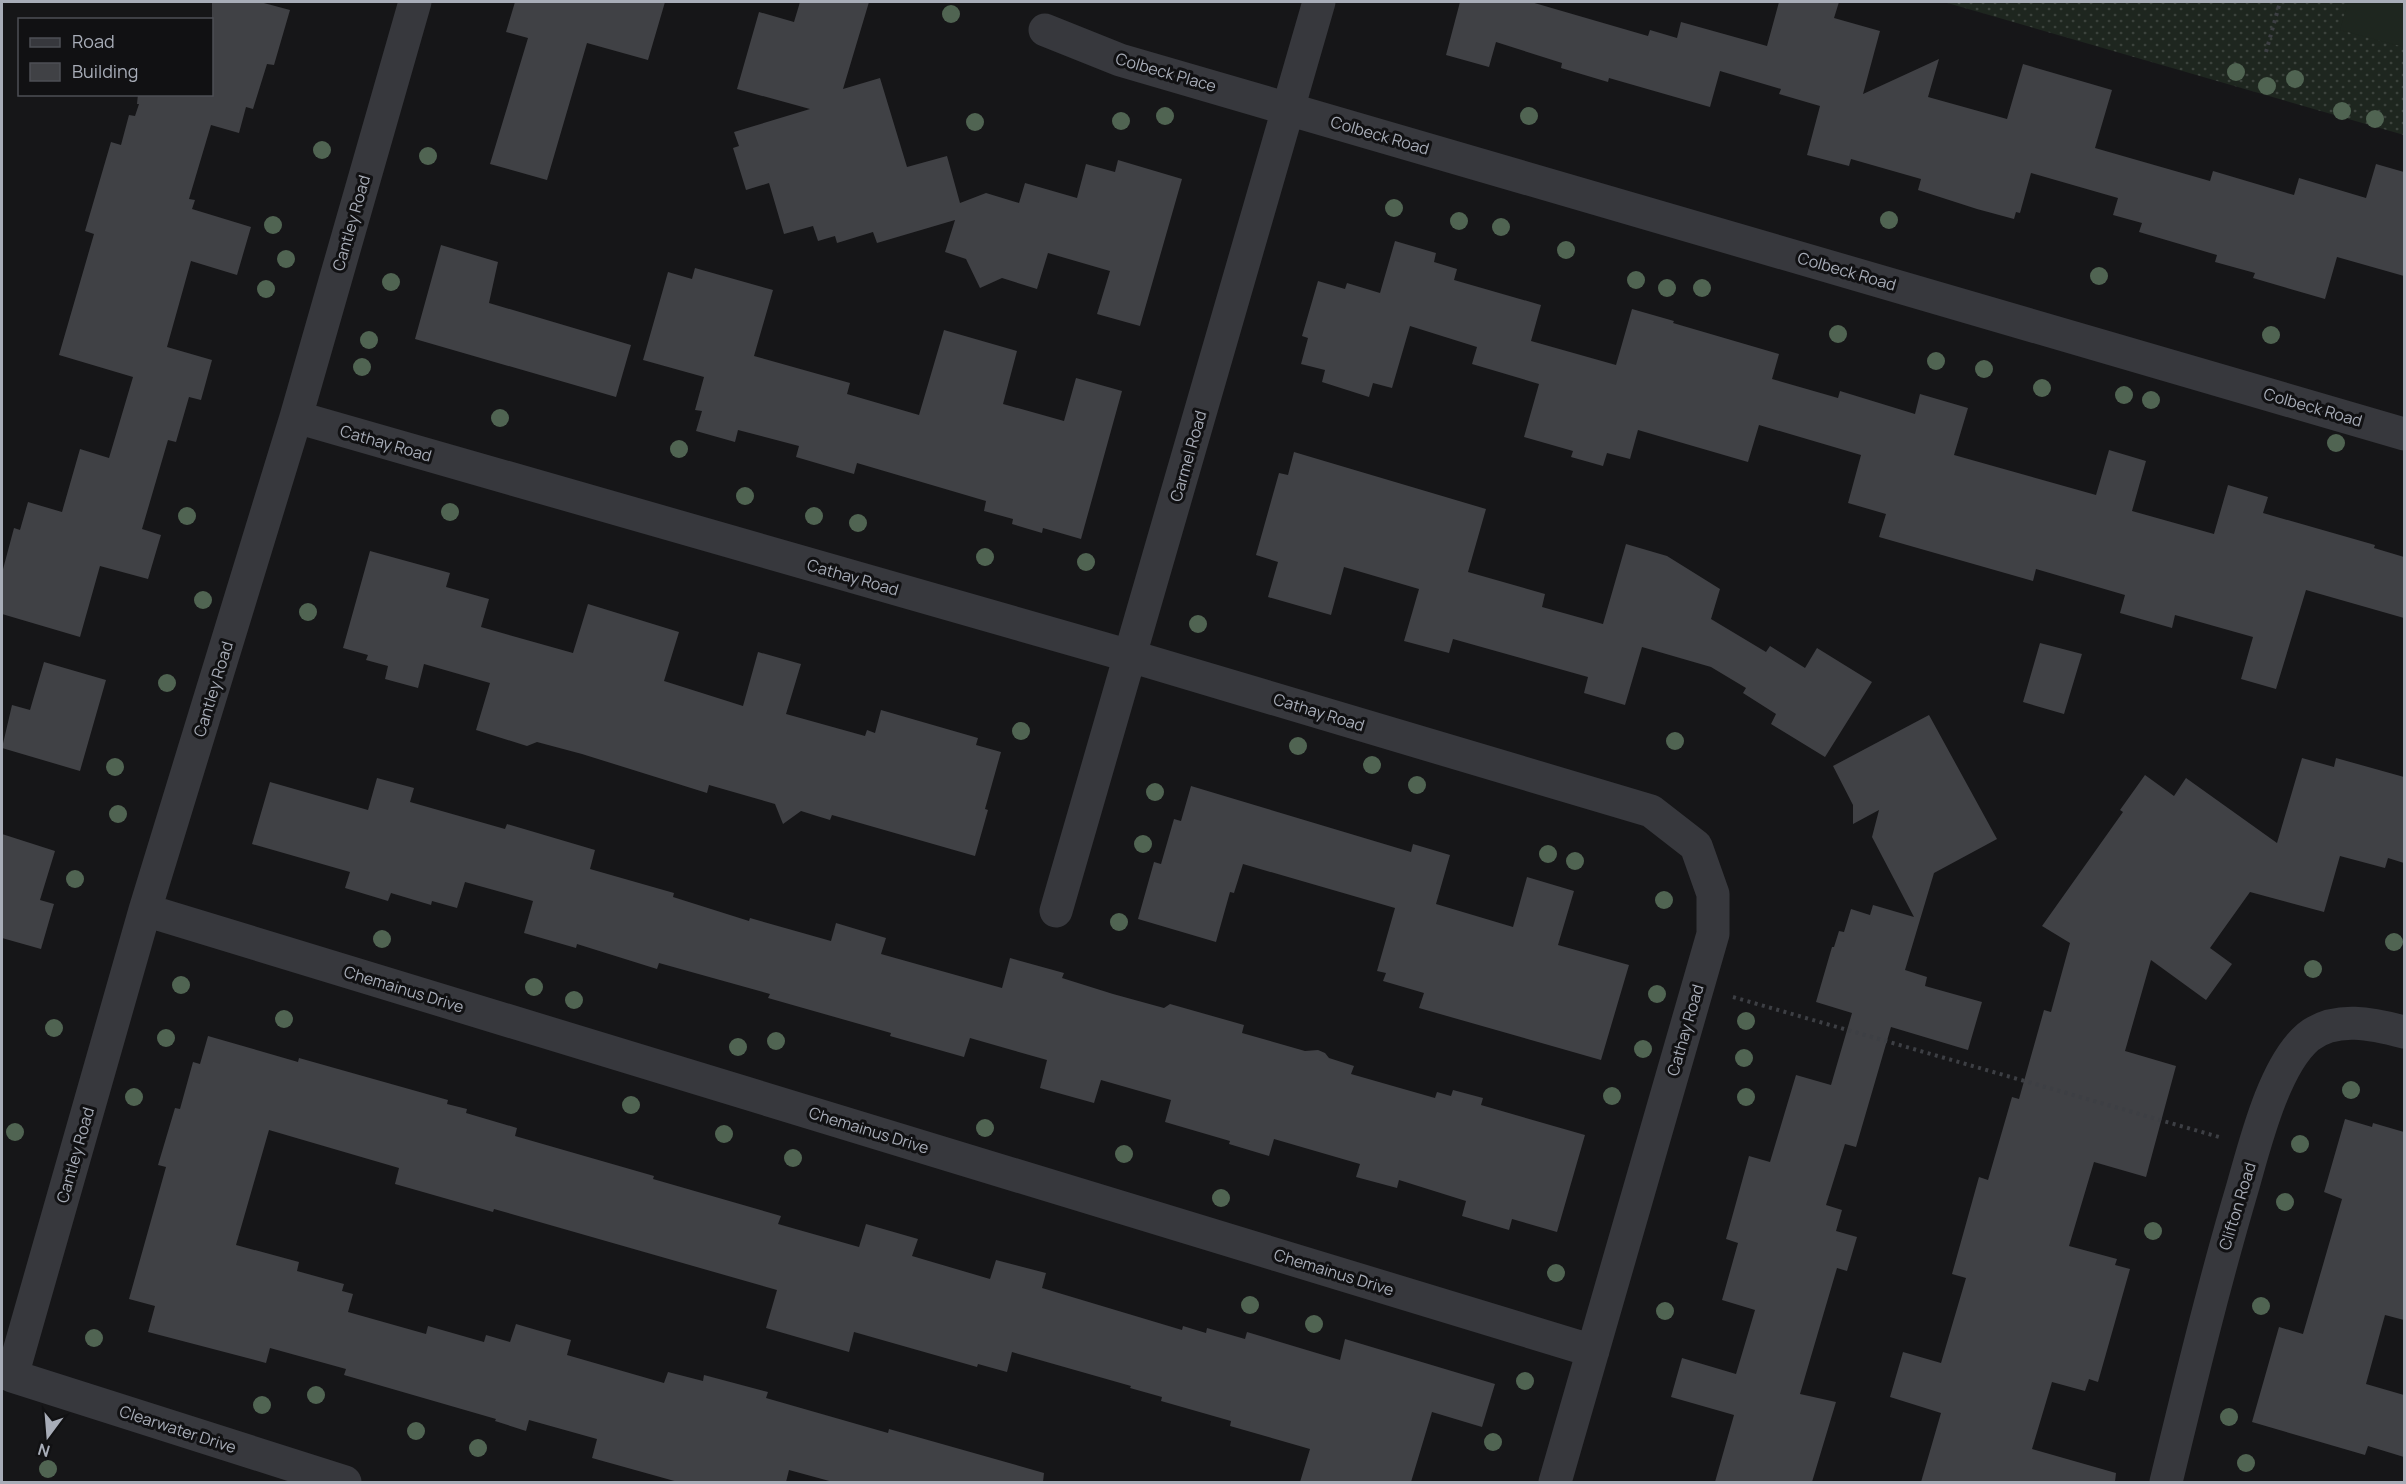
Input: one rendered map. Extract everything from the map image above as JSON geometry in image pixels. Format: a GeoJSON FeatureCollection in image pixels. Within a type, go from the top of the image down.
{"type":"FeatureCollection","features":[{"type":"Feature","properties":{"kind":"street","name":"Cantley Road"},"geometry":{"type":"LineString","coordinates":[[12,1376],[145,910],[296,417],[415,2]]}},
{"type":"Feature","properties":{"kind":"street","name":"Carmel Road"},"geometry":{"type":"LineString","coordinates":[[1056,911],[1319,2]]}},
{"type":"Feature","properties":{"kind":"street","name":"Colbeck Place"},"geometry":{"type":"LineString","coordinates":[[1045,30],[1120,60],[1289,108]]}},
{"type":"Feature","properties":{"kind":"street","name":"Colbeck Road"},"geometry":{"type":"LineString","coordinates":[[1289,108],[2404,434]]}},
{"type":"Feature","properties":{"kind":"street","name":"Cathay Road"},"geometry":{"type":"LineString","coordinates":[[296,417],[1130,656],[1651,811],[1696,846],[1713,894],[1713,934],[1555,1482]]}},
{"type":"Feature","properties":{"kind":"street","name":"Chemainus Drive"},"geometry":{"type":"LineString","coordinates":[[145,910],[1593,1351]]}},
{"type":"Feature","properties":{"kind":"street","name":"Clifton Road"},"geometry":{"type":"LineString","coordinates":[[2166,1482],[2213,1285],[2254,1148],[2279,1082],[2300,1046],[2309,1036],[2322,1029],[2340,1023],[2365,1024],[2404,1032]]}},
{"type":"Feature","properties":{"kind":"street","name":"Clearwater Drive"},"geometry":{"type":"LineString","coordinates":[[12,1376],[345,1482]]}},
{"type":"Feature","properties":{"kind":"path"},"geometry":{"type":"LineString","coordinates":[[2266,52],[2280,2]]}},
{"type":"Feature","properties":{"kind":"path"},"geometry":{"type":"LineString","coordinates":[[1698,987],[2254,1148]]}},
{"type":"Feature","properties":{"kind":"shaded area"},"geometry":{"type":"Polygon","coordinates":[[[1944,2],[2404,2],[2404,135],[1944,2]]]}},
{"type":"Feature","properties":{"kind":"shaded area"},"geometry":{"type":"Polygon","coordinates":[[[2348,2],[2404,2],[2404,47],[2340,30],[2348,2]]]}},
{"type":"Feature","properties":{"kind":"building"},"geometry":{"type":"Polygon","coordinates":[[[212,2],[260,2],[290,10],[274,65],[267,64],[253,109],[246,107],[239,133],[211,125],[189,199],[195,200],[192,209],[251,227],[237,275],[191,261],[167,347],[212,360],[201,400],[189,397],[176,442],[168,440],[142,529],[161,535],[148,579],[100,566],[80,637],[2,614],[2,573],[14,528],[20,530],[28,502],[62,512],[80,449],[109,458],[133,377],[59,355],[94,234],[85,231],[111,142],[121,145],[129,115],[135,116],[139,104],[137,104],[138,96],[213,96],[212,2]]]}},
{"type":"Feature","properties":{"kind":"building"},"geometry":{"type":"Polygon","coordinates":[[[515,2],[665,2],[648,60],[587,43],[547,180],[490,164],[528,38],[506,32],[515,2]]]}},
{"type":"Feature","properties":{"kind":"building"},"geometry":{"type":"Polygon","coordinates":[[[800,2],[869,2],[843,89],[880,78],[907,167],[947,156],[960,203],[986,193],[1019,203],[1025,183],[1077,198],[1086,164],[1115,172],[1118,160],[1182,179],[1140,326],[1097,314],[1110,271],[1048,253],[1037,289],[1002,278],[980,288],[966,259],[945,252],[955,220],[877,243],[873,232],[837,243],[835,236],[818,241],[813,226],[784,234],[769,183],[746,190],[733,148],[739,146],[734,132],[810,109],[737,89],[759,12],[794,22],[800,2]]]}},
{"type":"Feature","properties":{"kind":"building"},"geometry":{"type":"Polygon","coordinates":[[[1460,2],[1531,2],[1648,36],[1650,30],[1677,38],[1681,22],[1767,46],[1779,2],[1839,2],[1834,18],[1880,31],[1863,94],[1939,59],[1928,97],[2007,119],[2023,64],[2112,90],[2095,148],[2210,181],[2213,171],[2294,195],[2299,178],[2366,198],[2376,164],[2404,172],[2404,276],[2337,257],[2325,299],[2253,278],[2255,273],[2215,262],[2217,255],[2139,232],[2142,223],[2113,215],[2118,198],[2031,173],[2020,213],[2016,212],[2014,219],[1977,209],[1918,190],[1921,179],[1851,159],[1849,166],[1807,155],[1820,106],[1779,94],[1781,89],[1720,71],[1710,107],[1609,78],[1608,82],[1561,68],[1562,63],[1496,42],[1489,67],[1446,55],[1460,2]]]}},
{"type":"Feature","properties":{"kind":"building"},"geometry":{"type":"Polygon","coordinates":[[[1395,241],[1436,253],[1434,262],[1457,269],[1454,280],[1541,305],[1531,341],[1616,365],[1632,309],[1779,354],[1772,379],[1838,398],[1840,391],[1915,414],[1920,394],[1968,408],[1954,455],[2096,495],[2109,450],[2146,461],[2132,511],[2214,534],[2228,485],[2268,497],[2263,513],[2375,545],[2374,548],[2404,557],[2404,618],[2306,590],[2276,689],[2241,679],[2253,637],[2175,615],[2172,628],[2120,613],[2125,595],[2036,569],[2033,581],[1879,537],[1886,514],[1848,503],[1861,455],[1759,425],[1748,462],[1638,430],[1630,459],[1607,453],[1603,466],[1571,457],[1573,451],[1524,437],[1539,384],[1472,364],[1477,347],[1410,326],[1392,388],[1373,383],[1369,397],[1322,382],[1325,370],[1301,364],[1308,338],[1302,336],[1318,281],[1345,289],[1347,283],[1380,293],[1395,241]]]}},
{"type":"Feature","properties":{"kind":"building"},"geometry":{"type":"Polygon","coordinates":[[[441,245],[498,262],[489,303],[631,345],[616,397],[415,339],[441,245]]]}},
{"type":"Feature","properties":{"kind":"building"},"geometry":{"type":"Polygon","coordinates":[[[695,268],[773,290],[754,356],[850,383],[847,394],[919,415],[944,330],[1017,351],[1003,404],[1064,421],[1076,378],[1122,391],[1081,539],[1043,528],[1042,533],[1012,524],[1013,519],[984,511],[986,501],[857,463],[854,474],[796,457],[799,446],[738,430],[735,442],[696,431],[702,411],[695,410],[704,377],[643,360],[668,272],[692,279],[695,268]]]}},
{"type":"Feature","properties":{"kind":"building"},"geometry":{"type":"Polygon","coordinates":[[[1294,452],[1486,509],[1468,572],[1545,594],[1542,607],[1603,624],[1626,544],[1667,556],[1720,589],[1711,619],[1766,652],[1770,646],[1805,668],[1817,648],[1872,682],[1825,757],[1771,724],[1776,714],[1743,693],[1746,688],[1711,667],[1642,647],[1625,705],[1584,693],[1588,677],[1453,639],[1449,653],[1404,641],[1419,589],[1344,567],[1331,615],[1268,597],[1278,562],[1256,555],[1279,473],[1288,475],[1294,452]]]}},
{"type":"Feature","properties":{"kind":"building"},"geometry":{"type":"Polygon","coordinates":[[[370,551],[450,573],[446,587],[489,599],[481,627],[573,653],[588,604],[679,632],[664,681],[743,706],[758,652],[801,664],[786,714],[865,736],[867,730],[875,733],[881,710],[978,738],[976,745],[1001,752],[975,856],[832,815],[830,820],[801,811],[783,824],[775,804],[709,785],[707,793],[582,754],[537,742],[527,746],[476,730],[490,683],[424,664],[418,688],[385,679],[388,666],[366,660],[368,655],[343,648],[370,551]]]}},
{"type":"Feature","properties":{"kind":"building"},"geometry":{"type":"Polygon","coordinates":[[[2040,643],[2082,654],[2064,714],[2023,702],[2040,643]]]}},
{"type":"Feature","properties":{"kind":"building"},"geometry":{"type":"Polygon","coordinates":[[[44,662],[106,680],[80,771],[2,748],[12,705],[30,710],[44,662]]]}},
{"type":"Feature","properties":{"kind":"building"},"geometry":{"type":"Polygon","coordinates":[[[1929,715],[1997,839],[1934,873],[1905,970],[1927,977],[1925,986],[1982,1002],[1968,1050],[1891,1027],[1856,1147],[1845,1144],[1826,1205],[1842,1210],[1836,1231],[1857,1237],[1847,1271],[1837,1268],[1800,1394],[1836,1402],[1812,1482],[1715,1482],[1734,1415],[1671,1397],[1682,1358],[1736,1374],[1755,1310],[1722,1300],[1738,1243],[1726,1239],[1749,1156],[1770,1162],[1796,1075],[1831,1085],[1852,1013],[1816,1002],[1832,947],[1834,947],[1839,931],[1844,932],[1851,909],[1870,915],[1873,905],[1914,917],[1872,837],[1879,810],[1853,824],[1853,805],[1833,766],[1929,715]]]}},
{"type":"Feature","properties":{"kind":"building"},"geometry":{"type":"Polygon","coordinates":[[[2302,758],[2334,767],[2336,758],[2404,777],[2404,863],[2388,858],[2385,868],[2340,856],[2324,912],[2250,892],[2210,948],[2232,964],[2206,1000],[2151,960],[2125,1051],[2176,1066],[2146,1177],[2094,1162],[2069,1246],[2117,1259],[2115,1265],[2130,1269],[2098,1382],[2089,1379],[2085,1391],[2052,1382],[2032,1449],[2116,1473],[2115,1482],[1921,1482],[1941,1413],[1890,1397],[1903,1352],[1941,1363],[1966,1278],[1952,1274],[1979,1177],[1988,1180],[2012,1097],[2019,1099],[2044,1010],[2051,1012],[2070,943],[2042,926],[2123,812],[2120,810],[2145,775],[2174,796],[2186,778],[2277,843],[2302,758]]]}},
{"type":"Feature","properties":{"kind":"building"},"geometry":{"type":"Polygon","coordinates":[[[377,778],[414,788],[410,802],[505,829],[507,824],[595,850],[590,869],[674,893],[673,897],[749,921],[750,918],[831,941],[836,923],[886,938],[881,954],[1002,988],[1010,958],[1064,973],[1062,978],[1113,994],[1164,1008],[1170,1004],[1244,1025],[1242,1033],[1305,1051],[1318,1050],[1329,1058],[1354,1066],[1351,1074],[1435,1098],[1437,1092],[1451,1096],[1453,1090],[1483,1098],[1481,1105],[1585,1135],[1557,1232],[1512,1219],[1509,1230],[1462,1216],[1466,1201],[1399,1180],[1397,1188],[1356,1177],[1360,1164],[1274,1139],[1269,1156],[1229,1144],[1230,1141],[1165,1122],[1171,1100],[1101,1080],[1094,1103],[1040,1088],[1047,1060],[970,1038],[964,1057],[890,1036],[891,1033],[768,998],[770,994],[659,963],[657,969],[577,944],[576,948],[524,933],[533,901],[465,882],[457,908],[432,901],[431,905],[391,893],[388,901],[345,888],[350,872],[252,844],[270,782],[368,810],[377,778]]]}},
{"type":"Feature","properties":{"kind":"building"},"geometry":{"type":"Polygon","coordinates":[[[1191,786],[1411,852],[1413,844],[1450,855],[1436,904],[1513,927],[1527,877],[1574,891],[1558,945],[1629,965],[1601,1060],[1419,1008],[1424,993],[1383,981],[1386,973],[1377,971],[1395,908],[1243,864],[1234,893],[1230,892],[1216,942],[1138,919],[1154,862],[1161,864],[1174,819],[1181,821],[1191,786]]]}},
{"type":"Feature","properties":{"kind":"building"},"geometry":{"type":"Polygon","coordinates":[[[2,834],[55,851],[40,900],[54,904],[41,949],[2,938],[2,834]]]}},
{"type":"Feature","properties":{"kind":"building"},"geometry":{"type":"Polygon","coordinates":[[[208,1036],[298,1062],[299,1058],[448,1100],[447,1104],[467,1109],[466,1113],[517,1128],[515,1136],[781,1216],[778,1224],[859,1247],[866,1224],[918,1239],[912,1256],[990,1279],[996,1260],[1046,1273],[1042,1288],[1182,1330],[1183,1326],[1206,1333],[1207,1328],[1245,1339],[1247,1332],[1340,1360],[1345,1339],[1495,1384],[1482,1427],[1432,1412],[1411,1482],[1300,1482],[1310,1449],[1230,1426],[1231,1421],[1161,1401],[1162,1397],[1130,1388],[1131,1386],[1012,1352],[1007,1372],[978,1364],[977,1367],[854,1332],[849,1352],[766,1328],[777,1290],[494,1209],[493,1212],[395,1184],[399,1168],[269,1130],[236,1245],[299,1262],[297,1271],[344,1284],[342,1291],[353,1294],[348,1312],[426,1334],[428,1326],[484,1342],[486,1335],[510,1342],[516,1324],[571,1340],[567,1355],[664,1383],[668,1372],[703,1381],[704,1375],[768,1392],[766,1398],[888,1433],[889,1429],[1044,1473],[1043,1482],[833,1482],[789,1470],[786,1482],[678,1482],[592,1458],[597,1439],[529,1420],[526,1431],[495,1421],[496,1419],[344,1375],[346,1369],[270,1348],[266,1363],[148,1332],[155,1306],[129,1299],[166,1167],[158,1165],[175,1108],[180,1109],[193,1062],[200,1064],[208,1036]]]}},
{"type":"Feature","properties":{"kind":"building"},"geometry":{"type":"Polygon","coordinates":[[[2345,1119],[2372,1127],[2373,1123],[2404,1132],[2404,1320],[2385,1315],[2366,1384],[2404,1395],[2404,1457],[2368,1446],[2365,1455],[2252,1422],[2279,1327],[2303,1334],[2342,1199],[2324,1192],[2345,1119]]]}}]}
